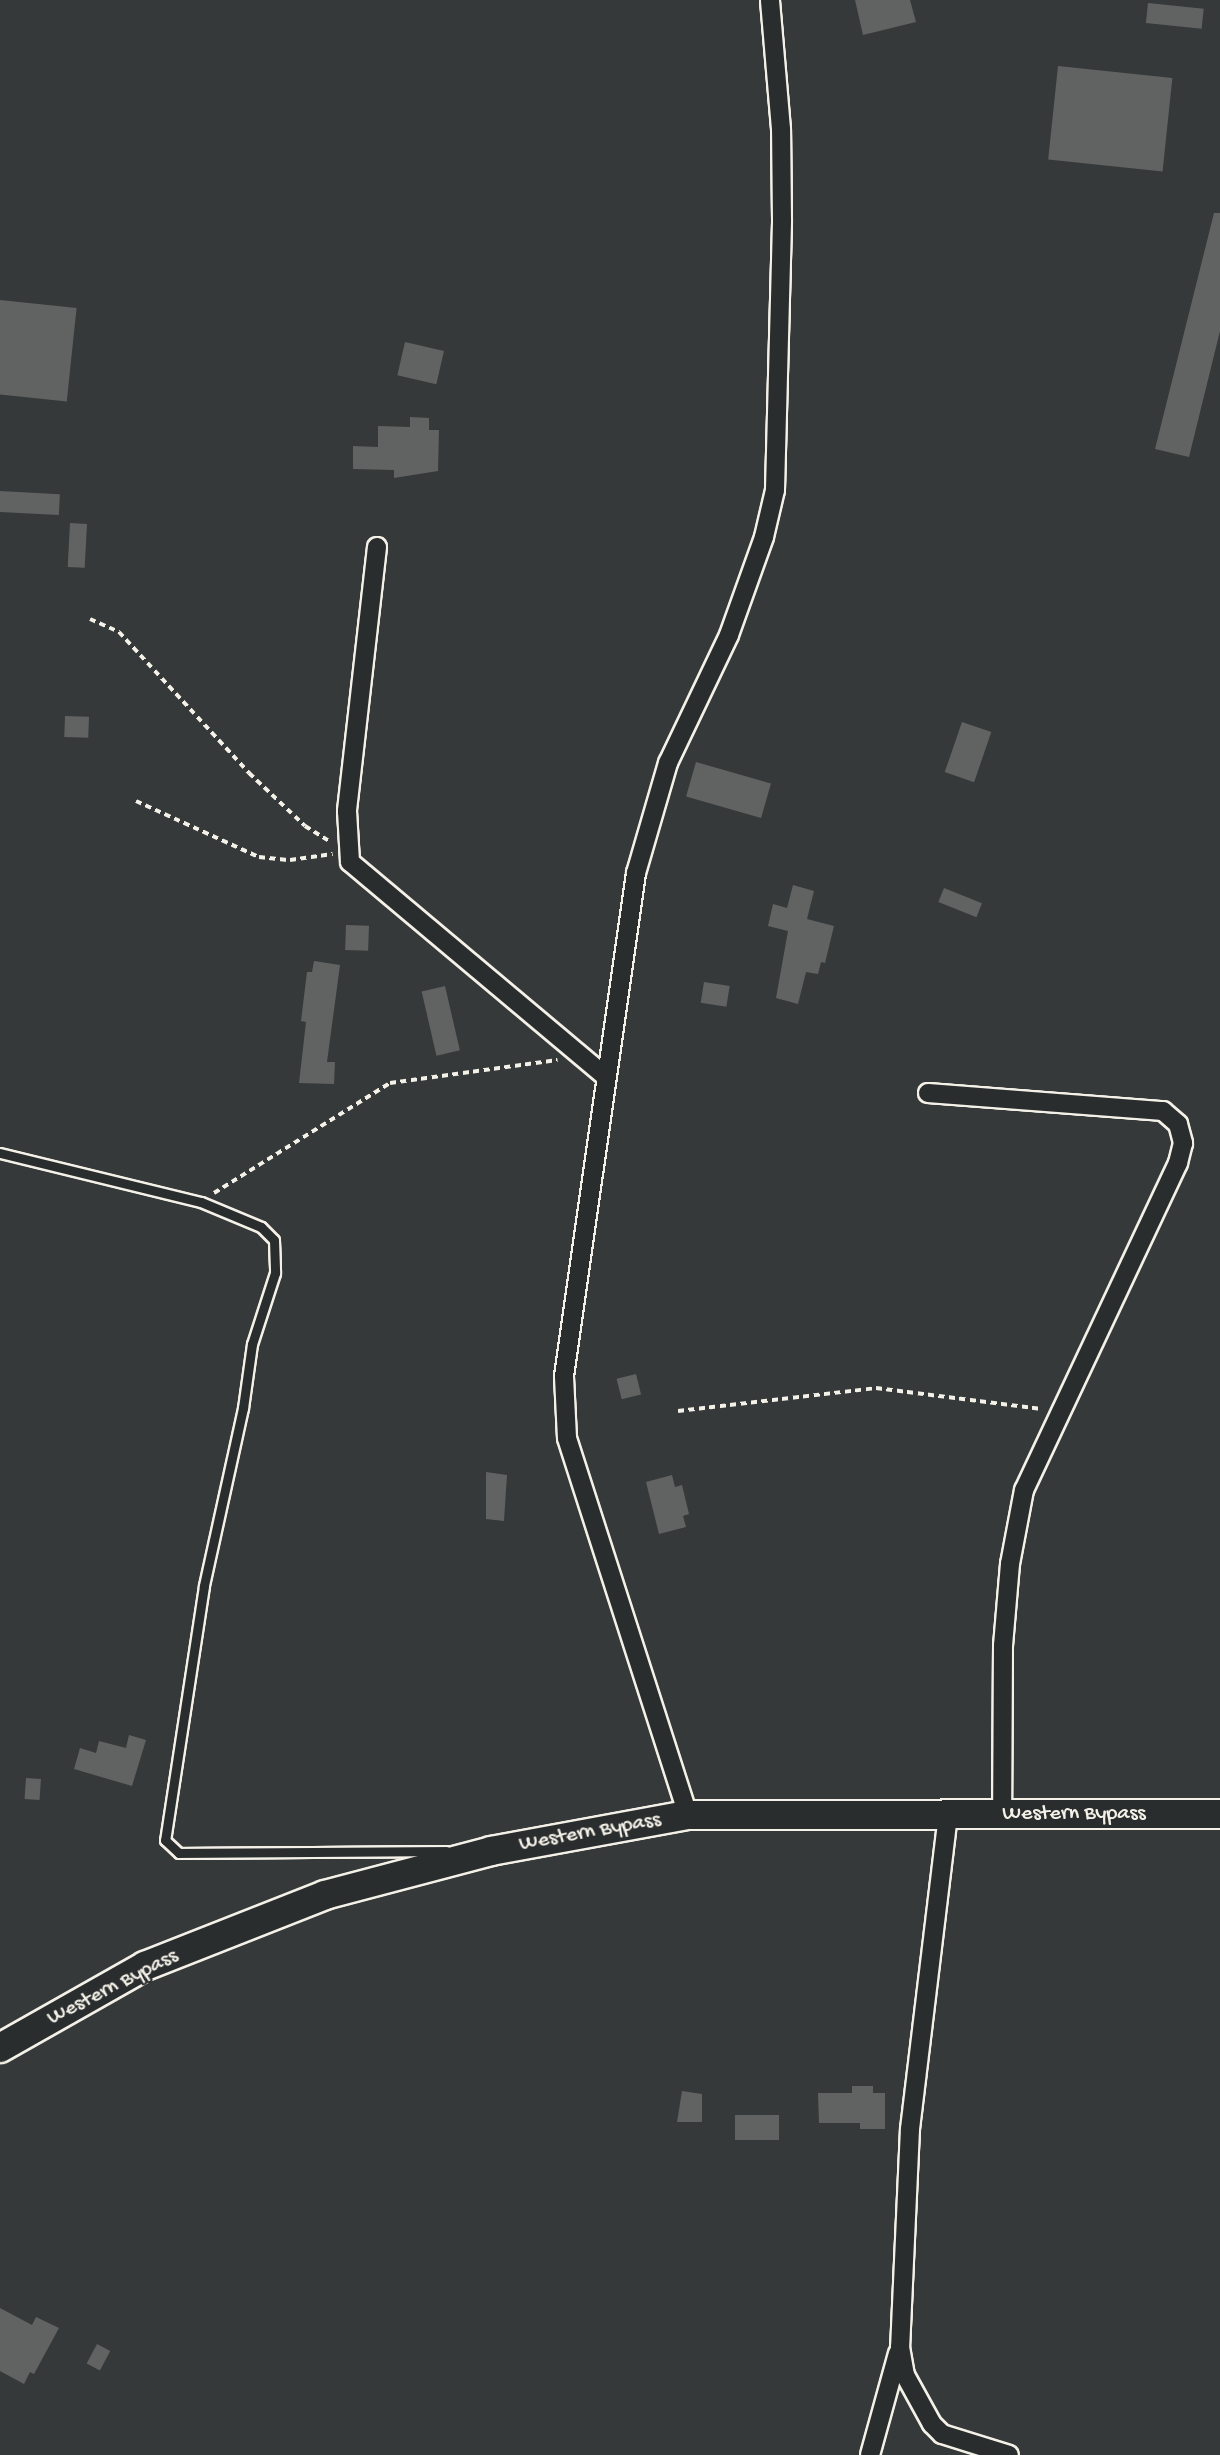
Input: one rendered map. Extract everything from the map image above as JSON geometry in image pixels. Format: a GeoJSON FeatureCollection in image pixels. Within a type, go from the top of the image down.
{"type":"FeatureCollection","features":[{"type":"Feature","properties":{"kind":"main road","name":"Western Bypass"},"geometry":{"type":"LineString","coordinates":[[0,2048],[145,1966],[325,1894],[491,1851],[688,1815],[1220,1814]]}},
{"type":"Feature","properties":{"kind":"street"},"geometry":{"type":"LineString","coordinates":[[688,1815],[567,1438],[564,1376],[605,1076],[636,873],[652,812],[677,743],[729,635],[764,537],[775,490],[782,220],[781,129],[770,0]]}},
{"type":"Feature","properties":{"kind":"street"},"geometry":{"type":"LineString","coordinates":[[377,547],[347,811],[347,852],[362,876],[605,1076]]}},
{"type":"Feature","properties":{"kind":"street"},"geometry":{"type":"LineString","coordinates":[[928,1093],[1162,1111],[1178,1124],[1183,1143],[1178,1163],[1058,1411],[1024,1490],[1010,1564],[1003,1645],[1002,1816]]}},
{"type":"Feature","properties":{"kind":"street"},"geometry":{"type":"LineString","coordinates":[[948,1815],[910,2129],[900,2347],[905,2375],[932,2424],[942,2434],[1009,2455]]}},
{"type":"Feature","properties":{"kind":"street"},"geometry":{"type":"LineString","coordinates":[[870,2455],[900,2347]]}},
{"type":"Feature","properties":{"kind":"lane"},"geometry":{"type":"LineString","coordinates":[[0,1153],[201,1202],[261,1227],[274,1240],[275,1273],[252,1344],[243,1408],[204,1586],[165,1840],[178,1853],[491,1851]]}},
{"type":"Feature","properties":{"kind":"path"},"geometry":{"type":"LineString","coordinates":[[90,619],[119,632],[305,826],[347,852]]}},
{"type":"Feature","properties":{"kind":"path"},"geometry":{"type":"LineString","coordinates":[[136,801],[259,857],[290,860],[347,852]]}},
{"type":"Feature","properties":{"kind":"path"},"geometry":{"type":"LineString","coordinates":[[201,1202],[264,1159],[390,1083],[580,1056]]}},
{"type":"Feature","properties":{"kind":"path"},"geometry":{"type":"LineString","coordinates":[[678,1411],[876,1388],[1058,1411]]}},
{"type":"Feature","properties":{"kind":"building"},"geometry":{"type":"Polygon","coordinates":[[[855,0],[910,0],[916,22],[863,35],[855,0]]]}},
{"type":"Feature","properties":{"kind":"building"},"geometry":{"type":"Polygon","coordinates":[[[1148,3],[1204,9],[1202,29],[1146,23],[1148,3]]]}},
{"type":"Feature","properties":{"kind":"building"},"geometry":{"type":"Polygon","coordinates":[[[1058,66],[1172,78],[1163,172],[1048,159],[1058,66]]]}},
{"type":"Feature","properties":{"kind":"building"},"geometry":{"type":"Polygon","coordinates":[[[1214,213],[1220,213],[1220,331],[1189,457],[1155,449],[1214,213]]]}},
{"type":"Feature","properties":{"kind":"building"},"geometry":{"type":"Polygon","coordinates":[[[0,300],[77,308],[67,402],[0,395],[0,300]]]}},
{"type":"Feature","properties":{"kind":"building"},"geometry":{"type":"Polygon","coordinates":[[[405,342],[444,351],[436,384],[397,375],[405,342]]]}},
{"type":"Feature","properties":{"kind":"building"},"geometry":{"type":"Polygon","coordinates":[[[410,417],[429,418],[429,430],[439,430],[438,471],[394,478],[394,470],[353,469],[353,446],[378,447],[378,426],[410,427],[410,417]]]}},
{"type":"Feature","properties":{"kind":"building"},"geometry":{"type":"Polygon","coordinates":[[[0,491],[60,494],[59,515],[0,512],[0,491]]]}},
{"type":"Feature","properties":{"kind":"building"},"geometry":{"type":"Polygon","coordinates":[[[70,523],[87,524],[85,568],[68,567],[70,523]]]}},
{"type":"Feature","properties":{"kind":"building"},"geometry":{"type":"Polygon","coordinates":[[[65,716],[89,717],[88,738],[64,737],[65,716]]]}},
{"type":"Feature","properties":{"kind":"building"},"geometry":{"type":"Polygon","coordinates":[[[962,722],[991,732],[974,782],[945,772],[962,722]]]}},
{"type":"Feature","properties":{"kind":"building"},"geometry":{"type":"Polygon","coordinates":[[[696,762],[771,783],[761,818],[686,797],[696,762]]]}},
{"type":"Feature","properties":{"kind":"building"},"geometry":{"type":"Polygon","coordinates":[[[793,885],[814,891],[807,919],[834,926],[825,963],[821,962],[818,974],[806,972],[798,1004],[776,998],[788,931],[768,926],[773,904],[787,908],[793,885]]]}},
{"type":"Feature","properties":{"kind":"building"},"geometry":{"type":"Polygon","coordinates":[[[944,888],[982,903],[976,917],[938,902],[944,888]]]}},
{"type":"Feature","properties":{"kind":"building"},"geometry":{"type":"Polygon","coordinates":[[[346,925],[369,926],[368,951],[345,950],[346,925]]]}},
{"type":"Feature","properties":{"kind":"building"},"geometry":{"type":"Polygon","coordinates":[[[314,961],[340,965],[327,1062],[335,1062],[334,1084],[299,1083],[306,1022],[301,1021],[307,972],[312,972],[314,961]]]}},
{"type":"Feature","properties":{"kind":"building"},"geometry":{"type":"Polygon","coordinates":[[[704,982],[730,986],[726,1007],[701,1003],[704,982]]]}},
{"type":"Feature","properties":{"kind":"building"},"geometry":{"type":"Polygon","coordinates":[[[445,986],[460,1050],[436,1056],[422,991],[445,986]]]}},
{"type":"Feature","properties":{"kind":"building"},"geometry":{"type":"Polygon","coordinates":[[[636,1374],[641,1394],[622,1399],[617,1379],[636,1374]]]}},
{"type":"Feature","properties":{"kind":"building"},"geometry":{"type":"Polygon","coordinates":[[[486,1472],[507,1475],[504,1521],[486,1519],[486,1472]]]}},
{"type":"Feature","properties":{"kind":"building"},"geometry":{"type":"Polygon","coordinates":[[[672,1475],[675,1487],[682,1485],[689,1514],[683,1516],[686,1527],[659,1534],[646,1482],[672,1475]]]}},
{"type":"Feature","properties":{"kind":"building"},"geometry":{"type":"Polygon","coordinates":[[[129,1735],[146,1740],[132,1786],[74,1769],[80,1748],[96,1753],[99,1741],[126,1748],[129,1735]]]}},
{"type":"Feature","properties":{"kind":"building"},"geometry":{"type":"Polygon","coordinates":[[[26,1778],[41,1779],[39,1800],[25,1799],[26,1778]]]}},
{"type":"Feature","properties":{"kind":"building"},"geometry":{"type":"Polygon","coordinates":[[[852,2086],[873,2086],[873,2093],[885,2093],[885,2129],[860,2129],[860,2123],[819,2123],[818,2093],[852,2093],[852,2086]]]}},
{"type":"Feature","properties":{"kind":"building"},"geometry":{"type":"Polygon","coordinates":[[[682,2091],[702,2094],[702,2122],[677,2122],[682,2091]]]}},
{"type":"Feature","properties":{"kind":"building"},"geometry":{"type":"Polygon","coordinates":[[[735,2115],[779,2115],[779,2140],[735,2140],[735,2115]]]}},
{"type":"Feature","properties":{"kind":"building"},"geometry":{"type":"Polygon","coordinates":[[[0,2308],[32,2325],[36,2317],[59,2328],[34,2374],[30,2372],[24,2384],[0,2371],[0,2308]]]}},
{"type":"Feature","properties":{"kind":"building"},"geometry":{"type":"Polygon","coordinates":[[[97,2344],[110,2351],[100,2370],[87,2363],[97,2344]]]}}]}
